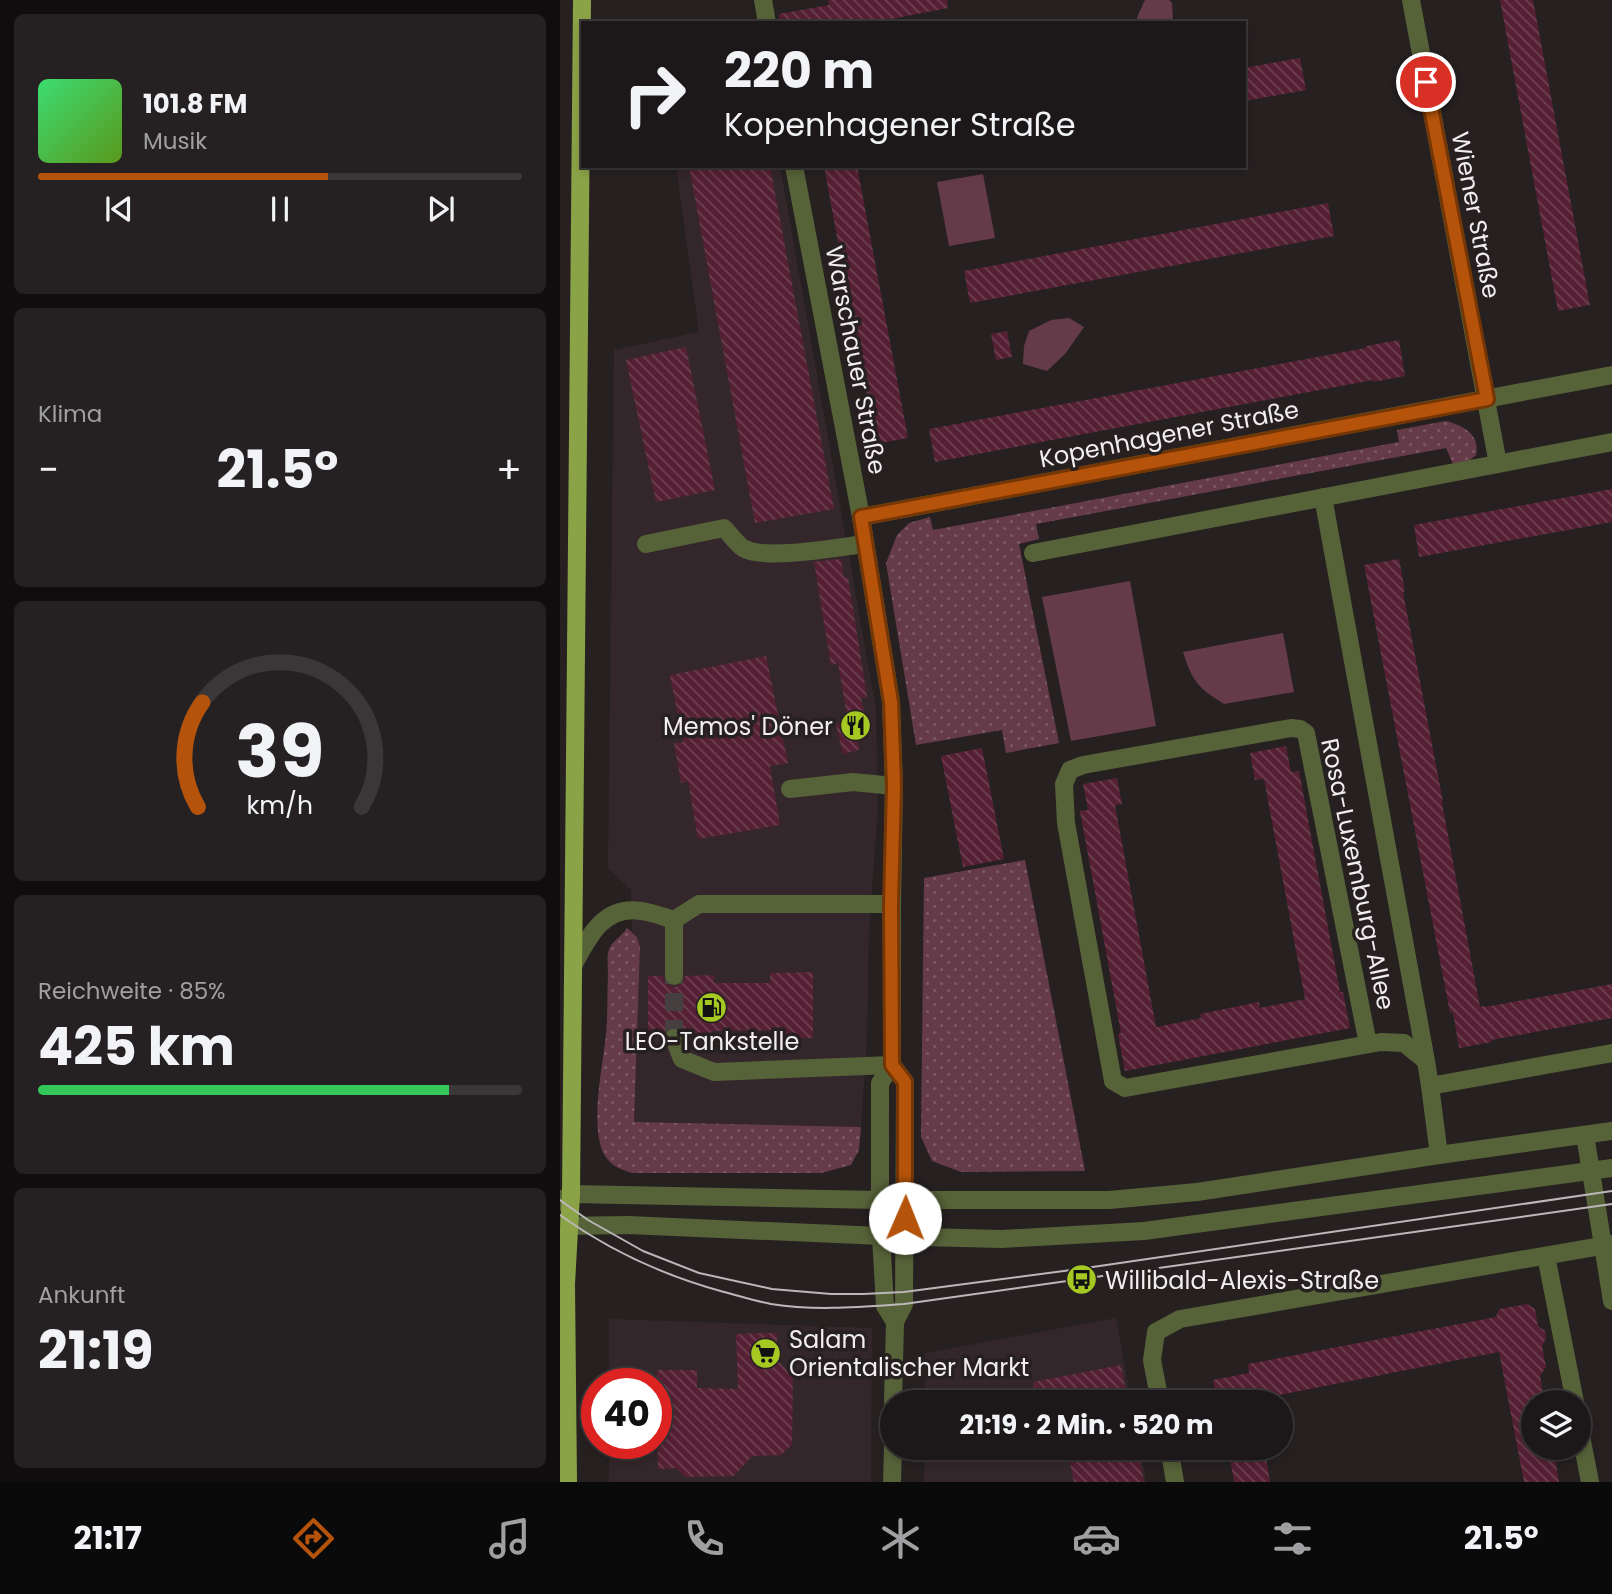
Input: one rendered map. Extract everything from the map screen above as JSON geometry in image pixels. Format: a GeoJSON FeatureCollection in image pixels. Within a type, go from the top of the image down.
{"type":"FeatureCollection","features":[{"type":"Feature","properties":{"kind":"main road"},"geometry":{"type":"LineString","coordinates":[[582,0],[582,21]]}},
{"type":"Feature","properties":{"kind":"main road"},"geometry":{"type":"LineString","coordinates":[[568,1482],[564,1226],[573,967],[581,107]]}},
{"type":"Feature","properties":{"kind":"street"},"geometry":{"type":"LineString","coordinates":[[763,0],[767,21]]}},
{"type":"Feature","properties":{"kind":"street","name":"Wiener Straße"},"geometry":{"type":"LineString","coordinates":[[1410,0],[1487,399]]}},
{"type":"Feature","properties":{"kind":"street","name":"Warschauer Straße"},"geometry":{"type":"LineString","coordinates":[[794,168],[861,517],[891,702],[894,786],[891,904],[892,1065],[880,1083],[880,1200]]}},
{"type":"Feature","properties":{"kind":"street","name":"Kopenhagener Straße"},"geometry":{"type":"LineString","coordinates":[[861,517],[1612,374]]}},
{"type":"Feature","properties":{"kind":"street"},"geometry":{"type":"LineString","coordinates":[[1487,399],[1498,464]]}},
{"type":"Feature","properties":{"kind":"street"},"geometry":{"type":"LineString","coordinates":[[1033,553],[1612,442]]}},
{"type":"Feature","properties":{"kind":"street"},"geometry":{"type":"LineString","coordinates":[[1323,497],[1426,1061],[1439,1155]]}},
{"type":"Feature","properties":{"kind":"street"},"geometry":{"type":"LineString","coordinates":[[646,544],[724,528],[744,548],[762,554],[865,544]]}},
{"type":"Feature","properties":{"kind":"street","name":"Rosa-Luxemburg-Allee"},"geometry":{"type":"LineString","coordinates":[[1368,1044],[1306,733],[1291,728],[1083,765],[1070,770],[1064,784],[1066,823],[1113,1081],[1125,1088],[1381,1042],[1404,1044],[1426,1061]]}},
{"type":"Feature","properties":{"kind":"street"},"geometry":{"type":"LineString","coordinates":[[790,789],[853,782],[894,786]]}},
{"type":"Feature","properties":{"kind":"street"},"geometry":{"type":"LineString","coordinates":[[573,967],[590,935],[608,917],[620,912],[640,910],[674,920],[699,904],[891,904]]}},
{"type":"Feature","properties":{"kind":"street"},"geometry":{"type":"LineString","coordinates":[[674,920],[674,976]]}},
{"type":"Feature","properties":{"kind":"street"},"geometry":{"type":"LineString","coordinates":[[674,1038],[682,1059],[714,1072],[892,1065]]}},
{"type":"Feature","properties":{"kind":"street"},"geometry":{"type":"LineString","coordinates":[[1430,1086],[1612,1053]]}},
{"type":"Feature","properties":{"kind":"street","name":"Warschauer Straße"},"geometry":{"type":"LineString","coordinates":[[892,1065],[905,1082],[906,1200]]}},
{"type":"Feature","properties":{"kind":"street"},"geometry":{"type":"LineString","coordinates":[[566,1198],[1109,1200],[1196,1192],[1612,1131]]}},
{"type":"Feature","properties":{"kind":"street"},"geometry":{"type":"LineString","coordinates":[[1585,1135],[1607,1245],[1612,1301]]}},
{"type":"Feature","properties":{"kind":"street"},"geometry":{"type":"LineString","coordinates":[[564,1226],[628,1225],[1002,1239],[1144,1231],[1612,1168]]}},
{"type":"Feature","properties":{"kind":"street"},"geometry":{"type":"LineString","coordinates":[[880,1200],[885,1306],[895,1322]]}},
{"type":"Feature","properties":{"kind":"street"},"geometry":{"type":"LineString","coordinates":[[893,1390],[895,1322],[904,1304],[906,1200]]}},
{"type":"Feature","properties":{"kind":"street"},"geometry":{"type":"LineString","coordinates":[[1158,1390],[1152,1360],[1156,1332],[1180,1319],[1607,1245]]}},
{"type":"Feature","properties":{"kind":"street"},"geometry":{"type":"LineString","coordinates":[[1546,1256],[1573,1390]]}},
{"type":"Feature","properties":{"kind":"street"},"geometry":{"type":"LineString","coordinates":[[892,1482],[893,1460]]}},
{"type":"Feature","properties":{"kind":"street"},"geometry":{"type":"LineString","coordinates":[[1171,1460],[1175,1482]]}},
{"type":"Feature","properties":{"kind":"street"},"geometry":{"type":"LineString","coordinates":[[1586,1460],[1590,1482]]}},
{"type":"Feature","properties":{"kind":"shaded area"},"geometry":{"type":"Polygon","coordinates":[[[1145,0],[1169,0],[1172,3],[1173,21],[1138,21],[1137,17],[1145,0]]]}},
{"type":"Feature","properties":{"kind":"shaded area"},"geometry":{"type":"Polygon","coordinates":[[[676,168],[780,168],[876,709],[878,807],[869,928],[867,1039],[861,1127],[634,1122],[640,947],[632,931],[631,890],[608,868],[614,350],[699,332],[676,168]]]}},
{"type":"Feature","properties":{"kind":"shaded area"},"geometry":{"type":"Polygon","coordinates":[[[983,174],[995,238],[949,246],[937,182],[983,174]]]}},
{"type":"Feature","properties":{"kind":"shaded area"},"geometry":{"type":"Polygon","coordinates":[[[1069,318],[1084,327],[1065,354],[1047,371],[1023,364],[1024,346],[1029,331],[1051,320],[1069,318]]]}},
{"type":"Feature","properties":{"kind":"shaded area"},"geometry":{"type":"Polygon","coordinates":[[[1446,421],[1459,425],[1473,436],[1476,455],[1469,461],[1453,464],[1446,448],[1036,524],[1039,539],[1019,544],[1059,743],[1006,753],[1002,730],[916,745],[886,563],[897,535],[909,523],[930,517],[933,530],[1399,442],[1397,430],[1446,421]]]}},
{"type":"Feature","properties":{"kind":"shaded area"},"geometry":{"type":"Polygon","coordinates":[[[1130,581],[1156,726],[1071,741],[1042,597],[1130,581]]]}},
{"type":"Feature","properties":{"kind":"shaded area"},"geometry":{"type":"Polygon","coordinates":[[[1283,633],[1294,692],[1224,704],[1197,683],[1183,652],[1283,633]]]}},
{"type":"Feature","properties":{"kind":"shaded area"},"geometry":{"type":"Polygon","coordinates":[[[1025,860],[1085,1171],[961,1172],[932,1161],[921,1137],[924,878],[1025,860]]]}},
{"type":"Feature","properties":{"kind":"shaded area"},"geometry":{"type":"Polygon","coordinates":[[[627,928],[637,937],[640,947],[634,1122],[861,1127],[859,1150],[851,1165],[821,1173],[632,1173],[608,1160],[599,1140],[597,1110],[607,1026],[608,955],[611,945],[627,928]]]}},
{"type":"Feature","properties":{"kind":"shaded area"},"geometry":{"type":"Polygon","coordinates":[[[1116,1318],[1129,1390],[925,1390],[925,1353],[1116,1318]]]}},
{"type":"Feature","properties":{"kind":"shaded area"},"geometry":{"type":"Polygon","coordinates":[[[609,1319],[872,1328],[871,1482],[609,1482],[609,1459],[672,1459],[672,1368],[609,1368],[609,1319]]]}},
{"type":"Feature","properties":{"kind":"shaded area"},"geometry":{"type":"Polygon","coordinates":[[[925,1460],[1142,1460],[1146,1482],[924,1482],[925,1460]]]}},
{"type":"Feature","properties":{"kind":"building"},"geometry":{"type":"Polygon","coordinates":[[[828,0],[947,0],[948,8],[881,21],[779,21],[779,14],[829,5],[828,0]]]}},
{"type":"Feature","properties":{"kind":"building"},"geometry":{"type":"Polygon","coordinates":[[[1500,0],[1533,0],[1590,305],[1558,311],[1500,0]]]}},
{"type":"Feature","properties":{"kind":"building"},"geometry":{"type":"Polygon","coordinates":[[[1300,58],[1306,90],[1246,101],[1246,68],[1300,58]]]}},
{"type":"Feature","properties":{"kind":"building"},"geometry":{"type":"Polygon","coordinates":[[[689,168],[770,168],[834,509],[755,523],[689,168]]]}},
{"type":"Feature","properties":{"kind":"building"},"geometry":{"type":"Polygon","coordinates":[[[824,168],[857,168],[908,438],[875,444],[824,168]]]}},
{"type":"Feature","properties":{"kind":"building"},"geometry":{"type":"Polygon","coordinates":[[[1328,203],[1334,236],[970,303],[964,271],[1328,203]]]}},
{"type":"Feature","properties":{"kind":"building"},"geometry":{"type":"Polygon","coordinates":[[[1007,331],[1012,357],[996,360],[991,334],[1007,331]]]}},
{"type":"Feature","properties":{"kind":"building"},"geometry":{"type":"Polygon","coordinates":[[[1399,340],[1405,376],[935,462],[929,429],[1399,340]]]}},
{"type":"Feature","properties":{"kind":"building"},"geometry":{"type":"Polygon","coordinates":[[[686,347],[715,490],[656,502],[626,360],[686,347]]]}},
{"type":"Feature","properties":{"kind":"building"},"geometry":{"type":"Polygon","coordinates":[[[1612,489],[1612,522],[1419,557],[1414,525],[1612,489]]]}},
{"type":"Feature","properties":{"kind":"building"},"geometry":{"type":"Polygon","coordinates":[[[841,559],[844,578],[848,577],[867,697],[861,698],[868,728],[855,731],[859,750],[843,754],[836,724],[848,721],[838,663],[831,665],[814,562],[841,559]]]}},
{"type":"Feature","properties":{"kind":"building"},"geometry":{"type":"Polygon","coordinates":[[[1399,559],[1480,1007],[1612,984],[1612,1018],[1459,1048],[1364,565],[1399,559]]]}},
{"type":"Feature","properties":{"kind":"building"},"geometry":{"type":"Polygon","coordinates":[[[766,656],[788,763],[770,766],[780,825],[698,839],[688,781],[681,783],[674,743],[683,742],[670,675],[766,656]]]}},
{"type":"Feature","properties":{"kind":"building"},"geometry":{"type":"Polygon","coordinates":[[[1286,746],[1291,772],[1299,771],[1340,992],[1343,992],[1350,1028],[1125,1071],[1118,1034],[1121,1033],[1080,811],[1088,810],[1083,784],[1117,778],[1122,804],[1115,805],[1156,1027],[1201,1018],[1200,1014],[1259,1002],[1260,1008],[1305,999],[1264,779],[1255,780],[1250,753],[1286,746]]]}},
{"type":"Feature","properties":{"kind":"building"},"geometry":{"type":"Polygon","coordinates":[[[982,748],[1004,859],[963,867],[941,756],[982,748]]]}},
{"type":"Feature","properties":{"kind":"building"},"geometry":{"type":"Polygon","coordinates":[[[813,972],[813,1038],[774,1038],[774,1030],[712,1031],[713,1038],[686,1038],[682,1030],[675,1027],[666,1030],[663,1038],[648,1038],[648,976],[663,976],[668,985],[675,987],[683,982],[685,976],[714,975],[714,983],[770,983],[770,973],[813,972]]]}},
{"type":"Feature","properties":{"kind":"building"},"geometry":{"type":"Polygon","coordinates":[[[1527,1304],[1535,1309],[1538,1326],[1545,1331],[1546,1338],[1542,1346],[1546,1367],[1540,1376],[1543,1390],[1521,1390],[1521,1460],[1555,1460],[1559,1482],[1524,1482],[1499,1352],[1293,1392],[1293,1390],[1215,1390],[1213,1380],[1249,1373],[1248,1364],[1496,1317],[1499,1309],[1527,1304]]]}},
{"type":"Feature","properties":{"kind":"building"},"geometry":{"type":"Polygon","coordinates":[[[777,1333],[777,1360],[793,1377],[792,1444],[781,1455],[752,1456],[734,1476],[685,1477],[676,1468],[658,1469],[658,1459],[672,1459],[672,1370],[697,1370],[697,1388],[738,1389],[736,1334],[777,1333]]]}},
{"type":"Feature","properties":{"kind":"building"},"geometry":{"type":"Polygon","coordinates":[[[1121,1365],[1126,1390],[1035,1390],[1033,1382],[1121,1365]]]}},
{"type":"Feature","properties":{"kind":"building"},"geometry":{"type":"Polygon","coordinates":[[[1070,1460],[1140,1460],[1144,1482],[1074,1482],[1070,1460]]]}},
{"type":"Feature","properties":{"kind":"building"},"geometry":{"type":"Polygon","coordinates":[[[1230,1460],[1266,1460],[1270,1482],[1234,1482],[1230,1460]]]}},
{"type":"Feature","properties":{"kind":"tunnel"},"geometry":{"type":"LineString","coordinates":[[674,976],[674,1038]]}},
{"type":"Feature","properties":{"kind":"tram line"},"geometry":{"type":"LineString","coordinates":[[560,1200],[588,1220],[643,1251],[699,1273],[772,1289],[863,1294],[904,1292],[1079,1269],[1612,1191]]}},
{"type":"Feature","properties":{"kind":"tram line"},"geometry":{"type":"LineString","coordinates":[[560,1215],[618,1251],[702,1286],[771,1304],[838,1308],[904,1304],[1612,1204]]}},
{"type":"Feature","properties":{"kind":"place","name":"Memos' Döner"},"geometry":{"type":"Point","coordinates":[856,726]}},
{"type":"Feature","properties":{"kind":"place","name":"LEO-Tankstelle"},"geometry":{"type":"Point","coordinates":[712,1007]}},
{"type":"Feature","properties":{"kind":"place","name":"Willibald-Alexis-Straße"},"geometry":{"type":"Point","coordinates":[1082,1280]}},
{"type":"Feature","properties":{"kind":"place","name":"Salam Orientalischer Markt"},"geometry":{"type":"Point","coordinates":[766,1353]}},
{"type":"Feature","properties":{"kind":"route"},"geometry":{"type":"LineString","coordinates":[[905,1218],[905,1082],[892,1065],[891,904],[894,786],[891,702],[861,517],[1487,399],[1426,82]]}}]}
